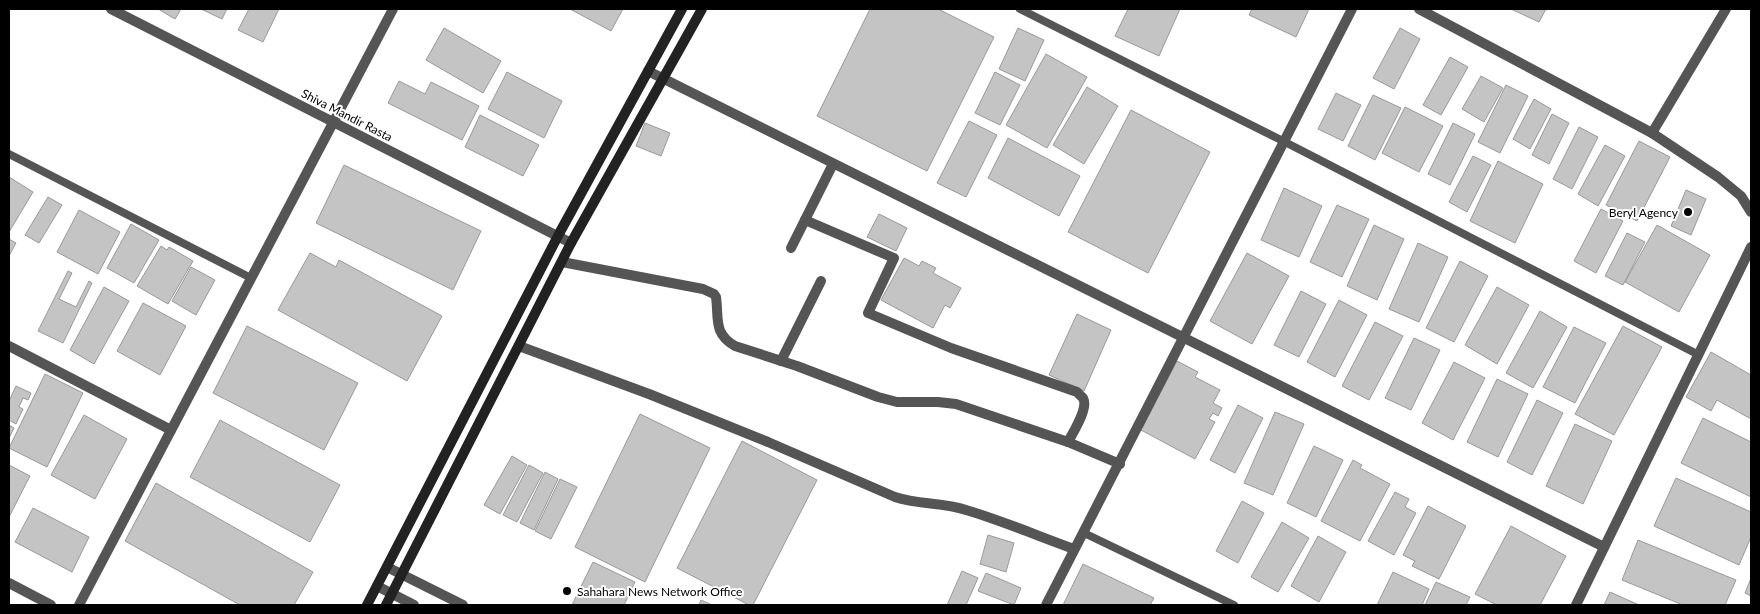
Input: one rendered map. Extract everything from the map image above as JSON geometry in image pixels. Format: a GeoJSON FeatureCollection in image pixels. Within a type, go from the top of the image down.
{"type":"FeatureCollection","features":[{"type":"Feature","properties":{"kind":"main road"},"geometry":{"type":"LineString","coordinates":[[367,605],[557,236],[682,9]]}},
{"type":"Feature","properties":{"kind":"main road"},"geometry":{"type":"LineString","coordinates":[[386,605],[571,243],[702,9]]}},
{"type":"Feature","properties":{"kind":"street","name":"Shiva Mandir Rasta"},"geometry":{"type":"LineString","coordinates":[[111,9],[571,243]]}},
{"type":"Feature","properties":{"kind":"street"},"geometry":{"type":"LineString","coordinates":[[79,605],[393,9]]}},
{"type":"Feature","properties":{"kind":"street"},"geometry":{"type":"LineString","coordinates":[[1046,605],[1352,9]]}},
{"type":"Feature","properties":{"kind":"street"},"geometry":{"type":"LineString","coordinates":[[1419,9],[1652,133],[1741,196],[1751,212]]}},
{"type":"Feature","properties":{"kind":"street"},"geometry":{"type":"LineString","coordinates":[[1652,133],[1726,9]]}},
{"type":"Feature","properties":{"kind":"street"},"geometry":{"type":"LineString","coordinates":[[648,71],[1604,547]]}},
{"type":"Feature","properties":{"kind":"street"},"geometry":{"type":"LineString","coordinates":[[791,248],[833,164]]}},
{"type":"Feature","properties":{"kind":"street"},"geometry":{"type":"LineString","coordinates":[[805,220],[894,258],[868,313],[951,348],[1077,392],[1083,398],[1085,405],[1083,413],[1068,442]]}},
{"type":"Feature","properties":{"kind":"street"},"geometry":{"type":"LineString","coordinates":[[1576,605],[1751,247]]}},
{"type":"Feature","properties":{"kind":"street"},"geometry":{"type":"LineString","coordinates":[[562,262],[709,291],[716,297],[718,327],[727,342],[736,346],[878,397],[897,402],[956,404],[1068,442],[1120,464]]}},
{"type":"Feature","properties":{"kind":"street"},"geometry":{"type":"LineString","coordinates":[[781,361],[821,281]]}},
{"type":"Feature","properties":{"kind":"street"},"geometry":{"type":"LineString","coordinates":[[9,346],[171,430]]}},
{"type":"Feature","properties":{"kind":"street"},"geometry":{"type":"LineString","coordinates":[[519,346],[649,394],[768,442],[895,497],[965,509],[1074,550]]}},
{"type":"Feature","properties":{"kind":"street"},"geometry":{"type":"LineString","coordinates":[[388,567],[463,605]]}},
{"type":"Feature","properties":{"kind":"street"},"geometry":{"type":"LineString","coordinates":[[9,584],[51,605]]}},
{"type":"Feature","properties":{"kind":"street"},"geometry":{"type":"LineString","coordinates":[[377,586],[414,605]]}},
{"type":"Feature","properties":{"kind":"lane"},"geometry":{"type":"LineString","coordinates":[[1020,9],[1283,141],[1699,355]]}},
{"type":"Feature","properties":{"kind":"lane"},"geometry":{"type":"LineString","coordinates":[[9,154],[252,278]]}},
{"type":"Feature","properties":{"kind":"lane"},"geometry":{"type":"LineString","coordinates":[[1084,533],[1234,605]]}},
{"type":"Feature","properties":{"kind":"building"},"geometry":{"type":"Polygon","coordinates":[[[158,9],[181,9],[175,19],[158,9]]]}},
{"type":"Feature","properties":{"kind":"building"},"geometry":{"type":"Polygon","coordinates":[[[201,9],[227,9],[222,19],[201,9]]]}},
{"type":"Feature","properties":{"kind":"building"},"geometry":{"type":"Polygon","coordinates":[[[249,9],[279,9],[263,42],[238,30],[249,9]]]}},
{"type":"Feature","properties":{"kind":"building"},"geometry":{"type":"Polygon","coordinates":[[[570,9],[623,9],[611,31],[570,9]]]}},
{"type":"Feature","properties":{"kind":"building"},"geometry":{"type":"Polygon","coordinates":[[[870,9],[938,9],[994,37],[927,171],[817,116],[870,9]]]}},
{"type":"Feature","properties":{"kind":"building"},"geometry":{"type":"Polygon","coordinates":[[[1128,9],[1180,9],[1159,56],[1115,36],[1128,9]]]}},
{"type":"Feature","properties":{"kind":"building"},"geometry":{"type":"Polygon","coordinates":[[[1252,9],[1309,9],[1296,37],[1249,15],[1252,9]]]}},
{"type":"Feature","properties":{"kind":"building"},"geometry":{"type":"Polygon","coordinates":[[[1511,9],[1546,9],[1539,22],[1511,9]]]}},
{"type":"Feature","properties":{"kind":"building"},"geometry":{"type":"Polygon","coordinates":[[[444,28],[501,61],[483,93],[426,60],[444,28]]]}},
{"type":"Feature","properties":{"kind":"building"},"geometry":{"type":"Polygon","coordinates":[[[1018,28],[1044,40],[1025,81],[999,69],[1018,28]]]}},
{"type":"Feature","properties":{"kind":"building"},"geometry":{"type":"Polygon","coordinates":[[[1400,28],[1420,39],[1394,89],[1373,78],[1400,28]]]}},
{"type":"Feature","properties":{"kind":"building"},"geometry":{"type":"Polygon","coordinates":[[[1046,54],[1087,77],[1047,148],[1006,125],[1046,54]]]}},
{"type":"Feature","properties":{"kind":"building"},"geometry":{"type":"Polygon","coordinates":[[[1450,57],[1468,67],[1441,115],[1423,105],[1450,57]]]}},
{"type":"Feature","properties":{"kind":"building"},"geometry":{"type":"Polygon","coordinates":[[[507,72],[562,101],[544,138],[488,109],[507,72]]]}},
{"type":"Feature","properties":{"kind":"building"},"geometry":{"type":"Polygon","coordinates":[[[995,72],[1020,85],[1000,125],[975,113],[995,72]]]}},
{"type":"Feature","properties":{"kind":"building"},"geometry":{"type":"Polygon","coordinates":[[[1481,76],[1503,88],[1484,122],[1462,109],[1481,76]]]}},
{"type":"Feature","properties":{"kind":"building"},"geometry":{"type":"Polygon","coordinates":[[[399,81],[425,94],[431,82],[479,106],[462,140],[388,103],[399,81]]]}},
{"type":"Feature","properties":{"kind":"building"},"geometry":{"type":"Polygon","coordinates":[[[1506,85],[1528,96],[1500,153],[1478,142],[1506,85]]]}},
{"type":"Feature","properties":{"kind":"building"},"geometry":{"type":"Polygon","coordinates":[[[1087,87],[1118,106],[1084,164],[1053,145],[1087,87]]]}},
{"type":"Feature","properties":{"kind":"building"},"geometry":{"type":"Polygon","coordinates":[[[1336,93],[1361,105],[1343,141],[1318,129],[1336,93]]]}},
{"type":"Feature","properties":{"kind":"building"},"geometry":{"type":"Polygon","coordinates":[[[1373,95],[1401,108],[1375,160],[1348,146],[1373,95]]]}},
{"type":"Feature","properties":{"kind":"building"},"geometry":{"type":"Polygon","coordinates":[[[1534,99],[1551,109],[1530,149],[1513,139],[1534,99]]]}},
{"type":"Feature","properties":{"kind":"building"},"geometry":{"type":"Polygon","coordinates":[[[1405,107],[1443,126],[1419,172],[1382,153],[1405,107]]]}},
{"type":"Feature","properties":{"kind":"building"},"geometry":{"type":"Polygon","coordinates":[[[1131,110],[1210,152],[1148,273],[1068,232],[1131,110]]]}},
{"type":"Feature","properties":{"kind":"building"},"geometry":{"type":"Polygon","coordinates":[[[1552,114],[1569,123],[1549,164],[1532,155],[1552,114]]]}},
{"type":"Feature","properties":{"kind":"building"},"geometry":{"type":"Polygon","coordinates":[[[480,115],[539,145],[523,176],[465,147],[480,115]]]}},
{"type":"Feature","properties":{"kind":"building"},"geometry":{"type":"Polygon","coordinates":[[[969,121],[997,135],[966,197],[937,183],[969,121]]]}},
{"type":"Feature","properties":{"kind":"building"},"geometry":{"type":"Polygon","coordinates":[[[645,123],[670,133],[661,156],[636,146],[645,123]]]}},
{"type":"Feature","properties":{"kind":"building"},"geometry":{"type":"Polygon","coordinates":[[[1453,123],[1475,134],[1450,185],[1428,174],[1453,123]]]}},
{"type":"Feature","properties":{"kind":"building"},"geometry":{"type":"Polygon","coordinates":[[[1579,127],[1598,137],[1572,189],[1553,179],[1579,127]]]}},
{"type":"Feature","properties":{"kind":"building"},"geometry":{"type":"Polygon","coordinates":[[[1008,138],[1080,176],[1059,216],[988,178],[1008,138]]]}},
{"type":"Feature","properties":{"kind":"building"},"geometry":{"type":"Polygon","coordinates":[[[1639,141],[1670,157],[1637,221],[1606,205],[1639,141]]]}},
{"type":"Feature","properties":{"kind":"building"},"geometry":{"type":"Polygon","coordinates":[[[1605,145],[1625,156],[1598,206],[1578,194],[1605,145]]]}},
{"type":"Feature","properties":{"kind":"building"},"geometry":{"type":"Polygon","coordinates":[[[1473,156],[1491,165],[1467,212],[1449,202],[1473,156]]]}},
{"type":"Feature","properties":{"kind":"building"},"geometry":{"type":"Polygon","coordinates":[[[1498,161],[1543,184],[1515,243],[1470,221],[1498,161]]]}},
{"type":"Feature","properties":{"kind":"building"},"geometry":{"type":"Polygon","coordinates":[[[344,165],[481,231],[453,290],[316,223],[344,165]]]}},
{"type":"Feature","properties":{"kind":"building"},"geometry":{"type":"Polygon","coordinates":[[[9,177],[33,192],[9,232],[9,177]]]}},
{"type":"Feature","properties":{"kind":"building"},"geometry":{"type":"Polygon","coordinates":[[[1284,188],[1322,206],[1299,257],[1261,240],[1284,188]]]}},
{"type":"Feature","properties":{"kind":"building","name":"Beryl Agency"},"geometry":{"type":"Polygon","coordinates":[[[1686,190],[1706,199],[1691,235],[1671,226],[1686,190]]]}},
{"type":"Feature","properties":{"kind":"building"},"geometry":{"type":"Polygon","coordinates":[[[48,197],[62,205],[39,243],[25,235],[48,197]]]}},
{"type":"Feature","properties":{"kind":"building"},"geometry":{"type":"Polygon","coordinates":[[[1337,205],[1369,219],[1342,277],[1310,262],[1337,205]]]}},
{"type":"Feature","properties":{"kind":"building"},"geometry":{"type":"Polygon","coordinates":[[[1601,209],[1623,221],[1596,273],[1574,261],[1601,209]]]}},
{"type":"Feature","properties":{"kind":"building"},"geometry":{"type":"Polygon","coordinates":[[[79,210],[120,232],[98,274],[57,252],[79,210]]]}},
{"type":"Feature","properties":{"kind":"building"},"geometry":{"type":"Polygon","coordinates":[[[879,214],[907,228],[896,251],[867,237],[879,214]]]}},
{"type":"Feature","properties":{"kind":"building"},"geometry":{"type":"Polygon","coordinates":[[[131,224],[159,240],[134,283],[107,268],[131,224]]]}},
{"type":"Feature","properties":{"kind":"building"},"geometry":{"type":"Polygon","coordinates":[[[1374,225],[1404,239],[1377,300],[1347,286],[1374,225]]]}},
{"type":"Feature","properties":{"kind":"building"},"geometry":{"type":"Polygon","coordinates":[[[1657,225],[1710,255],[1679,312],[1625,282],[1657,225]]]}},
{"type":"Feature","properties":{"kind":"building"},"geometry":{"type":"Polygon","coordinates":[[[1627,233],[1645,242],[1623,285],[1605,276],[1627,233]]]}},
{"type":"Feature","properties":{"kind":"building"},"geometry":{"type":"Polygon","coordinates":[[[9,239],[16,243],[9,256],[9,239]]]}},
{"type":"Feature","properties":{"kind":"building"},"geometry":{"type":"Polygon","coordinates":[[[1418,243],[1448,257],[1419,322],[1389,309],[1418,243]]]}},
{"type":"Feature","properties":{"kind":"building"},"geometry":{"type":"Polygon","coordinates":[[[161,246],[167,250],[169,247],[193,261],[168,304],[137,286],[161,246]]]}},
{"type":"Feature","properties":{"kind":"building"},"geometry":{"type":"Polygon","coordinates":[[[310,253],[336,267],[339,260],[442,316],[407,381],[278,310],[310,253]]]}},
{"type":"Feature","properties":{"kind":"building"},"geometry":{"type":"Polygon","coordinates":[[[1247,253],[1289,276],[1252,344],[1210,321],[1247,253]]]}},
{"type":"Feature","properties":{"kind":"building"},"geometry":{"type":"Polygon","coordinates":[[[904,258],[919,266],[922,261],[936,268],[933,273],[961,288],[950,308],[945,305],[933,328],[881,300],[904,258]]]}},
{"type":"Feature","properties":{"kind":"building"},"geometry":{"type":"Polygon","coordinates":[[[1460,261],[1488,276],[1454,342],[1426,328],[1460,261]]]}},
{"type":"Feature","properties":{"kind":"building"},"geometry":{"type":"Polygon","coordinates":[[[191,267],[215,280],[196,315],[172,301],[191,267]]]}},
{"type":"Feature","properties":{"kind":"building"},"geometry":{"type":"Polygon","coordinates":[[[68,271],[72,273],[59,299],[76,307],[89,281],[92,283],[63,343],[38,331],[68,271]]]}},
{"type":"Feature","properties":{"kind":"building"},"geometry":{"type":"Polygon","coordinates":[[[104,287],[129,301],[94,364],[70,350],[104,287]]]}},
{"type":"Feature","properties":{"kind":"building"},"geometry":{"type":"Polygon","coordinates":[[[1497,287],[1529,305],[1497,364],[1465,345],[1497,287]]]}},
{"type":"Feature","properties":{"kind":"building"},"geometry":{"type":"Polygon","coordinates":[[[1301,291],[1326,304],[1299,357],[1274,345],[1301,291]]]}},
{"type":"Feature","properties":{"kind":"building"},"geometry":{"type":"Polygon","coordinates":[[[1339,300],[1367,315],[1335,377],[1307,362],[1339,300]]]}},
{"type":"Feature","properties":{"kind":"building"},"geometry":{"type":"Polygon","coordinates":[[[143,303],[186,326],[160,375],[117,351],[143,303]]]}},
{"type":"Feature","properties":{"kind":"building"},"geometry":{"type":"Polygon","coordinates":[[[1540,311],[1567,327],[1533,388],[1506,373],[1540,311]]]}},
{"type":"Feature","properties":{"kind":"building"},"geometry":{"type":"Polygon","coordinates":[[[1077,314],[1111,330],[1084,391],[1049,375],[1077,314]]]}},
{"type":"Feature","properties":{"kind":"building"},"geometry":{"type":"Polygon","coordinates":[[[1375,322],[1403,336],[1369,400],[1342,386],[1375,322]]]}},
{"type":"Feature","properties":{"kind":"building"},"geometry":{"type":"Polygon","coordinates":[[[247,326],[358,383],[324,450],[213,393],[247,326]]]}},
{"type":"Feature","properties":{"kind":"building"},"geometry":{"type":"Polygon","coordinates":[[[1623,326],[1662,347],[1614,435],[1575,414],[1623,326]]]}},
{"type":"Feature","properties":{"kind":"building"},"geometry":{"type":"Polygon","coordinates":[[[1574,327],[1606,343],[1575,403],[1543,387],[1574,327]]]}},
{"type":"Feature","properties":{"kind":"building"},"geometry":{"type":"Polygon","coordinates":[[[1414,338],[1440,350],[1411,410],[1385,398],[1414,338]]]}},
{"type":"Feature","properties":{"kind":"building"},"geometry":{"type":"Polygon","coordinates":[[[1711,352],[1751,375],[1751,419],[1717,400],[1711,411],[1686,397],[1711,352]]]}},
{"type":"Feature","properties":{"kind":"building"},"geometry":{"type":"Polygon","coordinates":[[[1177,361],[1198,372],[1195,377],[1220,390],[1213,403],[1222,408],[1218,416],[1213,413],[1209,419],[1215,422],[1195,459],[1141,430],[1177,361]]]}},
{"type":"Feature","properties":{"kind":"building"},"geometry":{"type":"Polygon","coordinates":[[[1454,362],[1485,378],[1453,440],[1422,423],[1454,362]]]}},
{"type":"Feature","properties":{"kind":"building"},"geometry":{"type":"Polygon","coordinates":[[[45,374],[83,393],[47,467],[9,448],[45,374]]]}},
{"type":"Feature","properties":{"kind":"building"},"geometry":{"type":"Polygon","coordinates":[[[1497,379],[1528,394],[1498,457],[1467,442],[1497,379]]]}},
{"type":"Feature","properties":{"kind":"building"},"geometry":{"type":"Polygon","coordinates":[[[16,386],[31,393],[28,400],[23,398],[19,407],[23,409],[16,424],[9,420],[9,401],[16,386]]]}},
{"type":"Feature","properties":{"kind":"building"},"geometry":{"type":"Polygon","coordinates":[[[1537,400],[1563,413],[1532,475],[1507,462],[1537,400]]]}},
{"type":"Feature","properties":{"kind":"building"},"geometry":{"type":"Polygon","coordinates":[[[1238,405],[1263,418],[1235,473],[1210,460],[1238,405]]]}},
{"type":"Feature","properties":{"kind":"building"},"geometry":{"type":"Polygon","coordinates":[[[1275,412],[1304,424],[1273,495],[1244,483],[1275,412]]]}},
{"type":"Feature","properties":{"kind":"building"},"geometry":{"type":"Polygon","coordinates":[[[640,414],[710,448],[645,582],[575,547],[640,414]]]}},
{"type":"Feature","properties":{"kind":"building"},"geometry":{"type":"Polygon","coordinates":[[[84,415],[127,439],[95,499],[51,475],[84,415]]]}},
{"type":"Feature","properties":{"kind":"building"},"geometry":{"type":"Polygon","coordinates":[[[1703,418],[1751,442],[1751,497],[1681,463],[1703,418]]]}},
{"type":"Feature","properties":{"kind":"building"},"geometry":{"type":"Polygon","coordinates":[[[220,420],[340,485],[310,542],[190,477],[220,420]]]}},
{"type":"Feature","properties":{"kind":"building"},"geometry":{"type":"Polygon","coordinates":[[[1575,424],[1612,441],[1583,504],[1546,486],[1575,424]]]}},
{"type":"Feature","properties":{"kind":"building"},"geometry":{"type":"Polygon","coordinates":[[[9,425],[14,428],[9,438],[9,425]]]}},
{"type":"Feature","properties":{"kind":"building"},"geometry":{"type":"Polygon","coordinates":[[[742,441],[817,480],[753,605],[749,605],[677,568],[742,441]]]}},
{"type":"Feature","properties":{"kind":"building"},"geometry":{"type":"Polygon","coordinates":[[[1314,446],[1343,460],[1316,517],[1287,503],[1314,446]]]}},
{"type":"Feature","properties":{"kind":"building"},"geometry":{"type":"Polygon","coordinates":[[[512,456],[527,465],[500,514],[484,505],[512,456]]]}},
{"type":"Feature","properties":{"kind":"building"},"geometry":{"type":"Polygon","coordinates":[[[1353,460],[1362,465],[1360,468],[1390,484],[1360,541],[1321,521],[1353,460]]]}},
{"type":"Feature","properties":{"kind":"building"},"geometry":{"type":"Polygon","coordinates":[[[9,465],[30,476],[9,517],[9,465]]]}},
{"type":"Feature","properties":{"kind":"building"},"geometry":{"type":"Polygon","coordinates":[[[529,465],[543,473],[517,522],[503,515],[529,465]]]}},
{"type":"Feature","properties":{"kind":"building"},"geometry":{"type":"Polygon","coordinates":[[[545,472],[558,479],[534,530],[520,523],[545,472]]]}},
{"type":"Feature","properties":{"kind":"building"},"geometry":{"type":"Polygon","coordinates":[[[1676,478],[1751,512],[1751,537],[1739,565],[1654,526],[1676,478]]]}},
{"type":"Feature","properties":{"kind":"building"},"geometry":{"type":"Polygon","coordinates":[[[560,479],[577,487],[551,539],[535,531],[560,479]]]}},
{"type":"Feature","properties":{"kind":"building"},"geometry":{"type":"Polygon","coordinates":[[[156,483],[313,572],[294,605],[240,605],[125,541],[156,483]]]}},
{"type":"Feature","properties":{"kind":"building"},"geometry":{"type":"Polygon","coordinates":[[[1395,492],[1409,499],[1405,507],[1416,513],[1394,555],[1368,541],[1395,492]]]}},
{"type":"Feature","properties":{"kind":"building"},"geometry":{"type":"Polygon","coordinates":[[[1242,501],[1264,513],[1238,563],[1216,551],[1242,501]]]}},
{"type":"Feature","properties":{"kind":"building"},"geometry":{"type":"Polygon","coordinates":[[[1428,506],[1466,526],[1439,579],[1412,566],[1415,561],[1403,555],[1428,506]]]}},
{"type":"Feature","properties":{"kind":"building"},"geometry":{"type":"Polygon","coordinates":[[[33,508],[89,537],[72,572],[15,542],[33,508]]]}},
{"type":"Feature","properties":{"kind":"building"},"geometry":{"type":"Polygon","coordinates":[[[1282,522],[1309,538],[1278,592],[1251,577],[1282,522]]]}},
{"type":"Feature","properties":{"kind":"building"},"geometry":{"type":"Polygon","coordinates":[[[1511,526],[1566,556],[1540,605],[1497,605],[1475,594],[1511,526]]]}},
{"type":"Feature","properties":{"kind":"building"},"geometry":{"type":"Polygon","coordinates":[[[988,535],[1014,543],[1006,572],[980,564],[988,535]]]}},
{"type":"Feature","properties":{"kind":"building"},"geometry":{"type":"Polygon","coordinates":[[[1318,536],[1346,552],[1319,602],[1291,586],[1318,536]]]}},
{"type":"Feature","properties":{"kind":"building"},"geometry":{"type":"Polygon","coordinates":[[[1638,540],[1736,580],[1725,605],[1683,605],[1622,580],[1638,540]]]}},
{"type":"Feature","properties":{"kind":"building"},"geometry":{"type":"Polygon","coordinates":[[[593,562],[635,582],[624,605],[572,605],[593,562]]]}},
{"type":"Feature","properties":{"kind":"building"},"geometry":{"type":"Polygon","coordinates":[[[1083,564],[1154,598],[1150,605],[1063,605],[1083,564]]]}},
{"type":"Feature","properties":{"kind":"building"},"geometry":{"type":"Polygon","coordinates":[[[962,571],[978,578],[966,605],[947,605],[962,571]]]}},
{"type":"Feature","properties":{"kind":"building"},"geometry":{"type":"Polygon","coordinates":[[[1393,572],[1429,589],[1422,605],[1377,605],[1393,572]]]}},
{"type":"Feature","properties":{"kind":"building"},"geometry":{"type":"Polygon","coordinates":[[[986,573],[1021,588],[1014,605],[978,591],[986,573]]]}},
{"type":"Feature","properties":{"kind":"building"},"geometry":{"type":"Polygon","coordinates":[[[1751,578],[1751,596],[1745,593],[1751,578]]]}},
{"type":"Feature","properties":{"kind":"building"},"geometry":{"type":"Polygon","coordinates":[[[1436,582],[1470,597],[1466,605],[1425,605],[1436,582]]]}},
{"type":"Feature","properties":{"kind":"building"},"geometry":{"type":"Polygon","coordinates":[[[1610,592],[1639,605],[1604,605],[1610,592]]]}},
{"type":"Feature","properties":{"kind":"building"},"geometry":{"type":"Polygon","coordinates":[[[701,600],[712,605],[699,605],[701,600]]]}},
{"type":"Feature","properties":{"kind":"place","name":"Beryl Agency"},"geometry":{"type":"Point","coordinates":[1688,212]}},
{"type":"Feature","properties":{"kind":"place","name":"Sahahara News Network Office"},"geometry":{"type":"Point","coordinates":[567,591]}}]}
